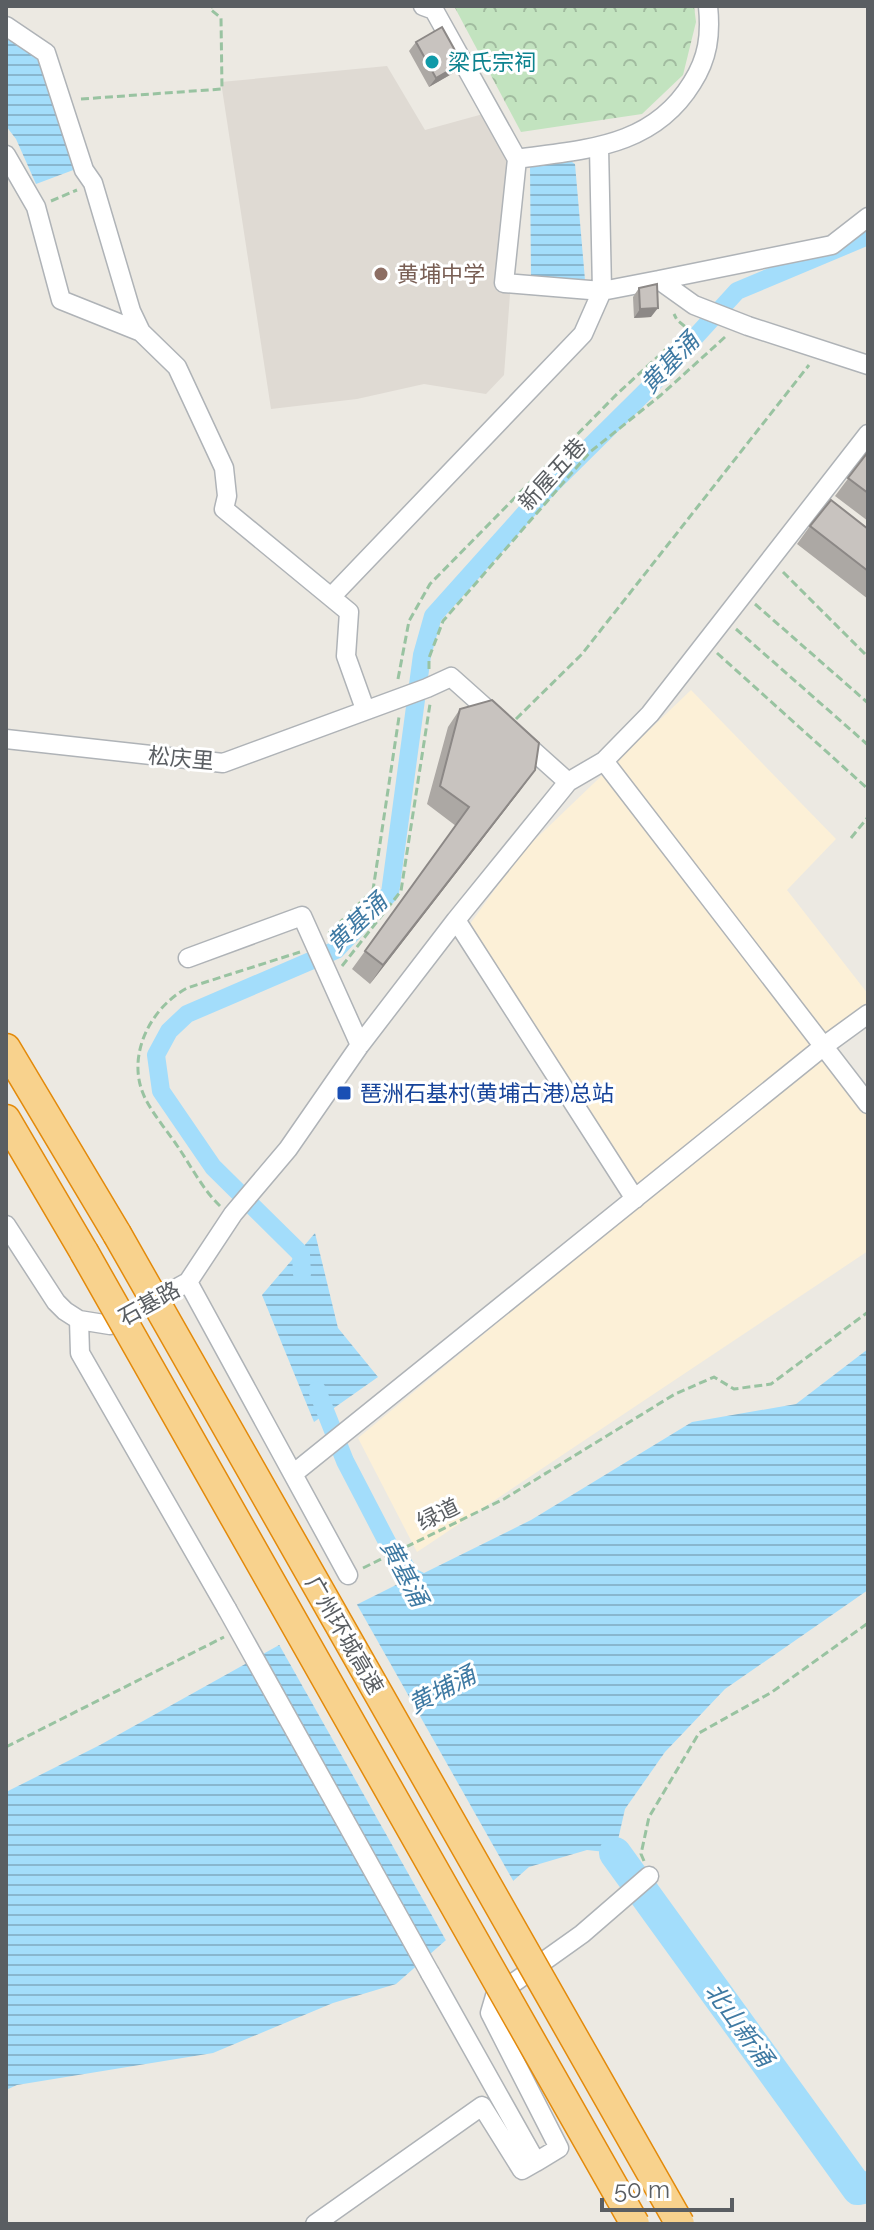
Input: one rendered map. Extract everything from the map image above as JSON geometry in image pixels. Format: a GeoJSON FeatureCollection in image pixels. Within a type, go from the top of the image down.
{"type":"FeatureCollection","features":[{"type":"Feature","properties":{"kind":"highway","name":"广州环城高速"},"geometry":{"type":"LineString","coordinates":[[6,1048],[125,1248],[680,2224]]}},
{"type":"Feature","properties":{"kind":"highway","name":"广州环城高速"},"geometry":{"type":"LineString","coordinates":[[6,1119],[635,2224]]}},
{"type":"Feature","properties":{"kind":"street"},"geometry":{"type":"LineString","coordinates":[[423,6],[434,10],[517,159],[504,283],[602,291],[832,245],[868,217]]}},
{"type":"Feature","properties":{"kind":"street"},"geometry":{"type":"LineString","coordinates":[[517,159],[599,147],[653,127],[682,101],[701,69],[711,31],[708,6]]}},
{"type":"Feature","properties":{"kind":"street"},"geometry":{"type":"LineString","coordinates":[[6,26],[46,53],[84,170],[93,183],[131,311],[141,332],[177,367],[224,468],[227,496],[224,509],[349,612],[346,656],[365,709]]}},
{"type":"Feature","properties":{"kind":"street"},"geometry":{"type":"LineString","coordinates":[[332,596],[583,334],[602,291],[599,147]]}},
{"type":"Feature","properties":{"kind":"street"},"geometry":{"type":"LineString","coordinates":[[6,155],[36,207],[61,300],[141,332]]}},
{"type":"Feature","properties":{"kind":"street"},"geometry":{"type":"LineString","coordinates":[[659,280],[694,305],[868,365]]}},
{"type":"Feature","properties":{"kind":"street"},"geometry":{"type":"LineString","coordinates":[[507,728],[568,782],[604,761],[650,714],[868,434]]}},
{"type":"Feature","properties":{"kind":"street","name":"松庆里"},"geometry":{"type":"LineString","coordinates":[[6,739],[223,763],[451,677],[507,728]]}},
{"type":"Feature","properties":{"kind":"street"},"geometry":{"type":"LineString","coordinates":[[604,761],[868,1104]]}},
{"type":"Feature","properties":{"kind":"street","name":"石基路"},"geometry":{"type":"LineString","coordinates":[[79,1320],[110,1325],[188,1282],[233,1214],[255,1187],[300,1115],[360,1045],[568,782]]}},
{"type":"Feature","properties":{"kind":"street"},"geometry":{"type":"LineString","coordinates":[[188,958],[302,916],[360,1045]]}},
{"type":"Feature","properties":{"kind":"street"},"geometry":{"type":"LineString","coordinates":[[456,920],[635,1199]]}},
{"type":"Feature","properties":{"kind":"street"},"geometry":{"type":"LineString","coordinates":[[293,1474],[824,1046],[868,1014]]}},
{"type":"Feature","properties":{"kind":"street"},"geometry":{"type":"LineString","coordinates":[[6,1225],[56,1302],[79,1320],[80,1353],[536,2162]]}},
{"type":"Feature","properties":{"kind":"street"},"geometry":{"type":"LineString","coordinates":[[188,1282],[348,1575]]}},
{"type":"Feature","properties":{"kind":"street"},"geometry":{"type":"LineString","coordinates":[[315,2224],[482,2106],[522,2170],[559,2148],[490,2013],[495,1996],[582,1934],[647,1878]]}},
{"type":"Feature","properties":{"kind":"path"},"geometry":{"type":"LineString","coordinates":[[61,100],[222,89],[221,18],[210,9],[212,6]]}},
{"type":"Feature","properties":{"kind":"path"},"geometry":{"type":"LineString","coordinates":[[36,207],[93,183]]}},
{"type":"Feature","properties":{"kind":"path"},"geometry":{"type":"LineString","coordinates":[[233,1214],[217,1204],[144,1097],[137,1065],[144,1036],[155,1014],[171,997],[187,988],[315,947],[373,890],[399,714],[394,699],[409,621],[430,584],[617,394],[688,329],[677,320],[659,280]]}},
{"type":"Feature","properties":{"kind":"path","name":"新屋五巷"},"geometry":{"type":"LineString","coordinates":[[427,688],[429,658],[443,621],[590,452],[661,395],[725,336],[740,340],[744,324]]}},
{"type":"Feature","properties":{"kind":"path"},"geometry":{"type":"LineString","coordinates":[[507,728],[582,654],[821,350]]}},
{"type":"Feature","properties":{"kind":"path"},"geometry":{"type":"LineString","coordinates":[[770,560],[868,657]]}},
{"type":"Feature","properties":{"kind":"path"},"geometry":{"type":"LineString","coordinates":[[743,594],[868,703]]}},
{"type":"Feature","properties":{"kind":"path"},"geometry":{"type":"LineString","coordinates":[[724,618],[868,745]]}},
{"type":"Feature","properties":{"kind":"path"},"geometry":{"type":"LineString","coordinates":[[705,643],[868,789]]}},
{"type":"Feature","properties":{"kind":"path"},"geometry":{"type":"LineString","coordinates":[[327,975],[343,966],[401,891],[430,708],[427,688]]}},
{"type":"Feature","properties":{"kind":"path"},"geometry":{"type":"LineString","coordinates":[[851,838],[868,817]]}},
{"type":"Feature","properties":{"kind":"path","name":"绿道"},"geometry":{"type":"LineString","coordinates":[[348,1575],[504,1499],[675,1394],[714,1377],[734,1389],[771,1384],[868,1312]]}},
{"type":"Feature","properties":{"kind":"path"},"geometry":{"type":"LineString","coordinates":[[647,1878],[641,1854],[649,1817],[699,1733],[772,1692],[868,1623]]}},
{"type":"Feature","properties":{"kind":"path"},"geometry":{"type":"LineString","coordinates":[[6,1747],[228,1635]]}},
{"type":"Feature","properties":{"kind":"shaded area","name":"黄埔中学"},"geometry":{"type":"Polygon","coordinates":[[[387,66],[425,130],[483,114],[519,173],[504,375],[486,394],[424,384],[357,399],[271,409],[221,82],[387,66]]]}},
{"type":"Feature","properties":{"kind":"shaded area"},"geometry":{"type":"Polygon","coordinates":[[[691,690],[836,839],[787,890],[868,994],[868,1002],[826,1035],[868,1091],[868,1251],[417,1552],[358,1438],[644,1202],[470,924],[521,853],[691,690]]]}},
{"type":"Feature","properties":{"kind":"green space"},"geometry":{"type":"Polygon","coordinates":[[[454,6],[694,6],[696,22],[683,75],[642,114],[521,132],[454,6]]]}},
{"type":"Feature","properties":{"kind":"water"},"geometry":{"type":"Polygon","coordinates":[[[6,33],[43,54],[76,169],[36,184],[16,139],[6,126],[6,33]]]}},
{"type":"Feature","properties":{"kind":"water"},"geometry":{"type":"Polygon","coordinates":[[[569,160],[575,164],[585,280],[531,278],[530,167],[569,160]]]}},
{"type":"Feature","properties":{"kind":"water"},"geometry":{"type":"Polygon","coordinates":[[[315,1233],[338,1328],[378,1377],[314,1422],[262,1295],[315,1233]]]}},
{"type":"Feature","properties":{"kind":"water","name":"黄埔涌"},"geometry":{"type":"Polygon","coordinates":[[[868,1349],[868,1590],[725,1689],[665,1752],[625,1809],[615,1853],[587,1850],[529,1867],[396,1984],[333,2003],[213,2053],[17,2085],[6,2090],[6,1792],[100,1745],[308,1629],[396,1585],[395,1565],[410,1557],[418,1570],[424,1573],[531,1520],[692,1422],[796,1404],[868,1349]]]}},
{"type":"Feature","properties":{"kind":"pier"},"geometry":{"type":"Polygon","coordinates":[[[355,1601],[515,1884],[448,1944],[277,1641],[355,1601]]]}},
{"type":"Feature","properties":{"kind":"building"},"geometry":{"type":"Polygon","coordinates":[[[442,27],[462,63],[436,78],[416,42],[442,27]]]}},
{"type":"Feature","properties":{"kind":"building"},"geometry":{"type":"Polygon","coordinates":[[[657,284],[658,308],[640,309],[639,288],[657,284]]]}},
{"type":"Feature","properties":{"kind":"building"},"geometry":{"type":"Polygon","coordinates":[[[868,452],[868,493],[848,478],[868,452]]]}},
{"type":"Feature","properties":{"kind":"building"},"geometry":{"type":"Polygon","coordinates":[[[831,500],[868,529],[868,571],[810,526],[831,500]]]}},
{"type":"Feature","properties":{"kind":"building"},"geometry":{"type":"Polygon","coordinates":[[[492,700],[539,743],[535,770],[383,965],[365,951],[469,807],[440,786],[460,709],[492,700]]]}},
{"type":"Feature","properties":{"kind":"waterway","name":"黄基涌"},"geometry":{"type":"LineString","coordinates":[[302,1274],[301,1254],[213,1167],[161,1091],[156,1055],[169,1031],[187,1014],[336,950],[390,893],[422,655],[433,616],[543,493],[646,391],[737,291],[868,236]]}},
{"type":"Feature","properties":{"kind":"waterway","name":"黄基涌"},"geometry":{"type":"LineString","coordinates":[[317,1390],[345,1461],[409,1584]]}},
{"type":"Feature","properties":{"kind":"waterway","name":"北山新涌"},"geometry":{"type":"LineString","coordinates":[[615,1853],[858,2189],[868,2187]]}},
{"type":"Feature","properties":{"kind":"place","name":"梁氏宗祠"},"geometry":{"type":"Point","coordinates":[432,62]}},
{"type":"Feature","properties":{"kind":"place","name":"黄埔中学"},"geometry":{"type":"Point","coordinates":[381,274]}},
{"type":"Feature","properties":{"kind":"place","name":"琶洲石基村(黄埔古港)总站"},"geometry":{"type":"Point","coordinates":[344,1093]}}]}
